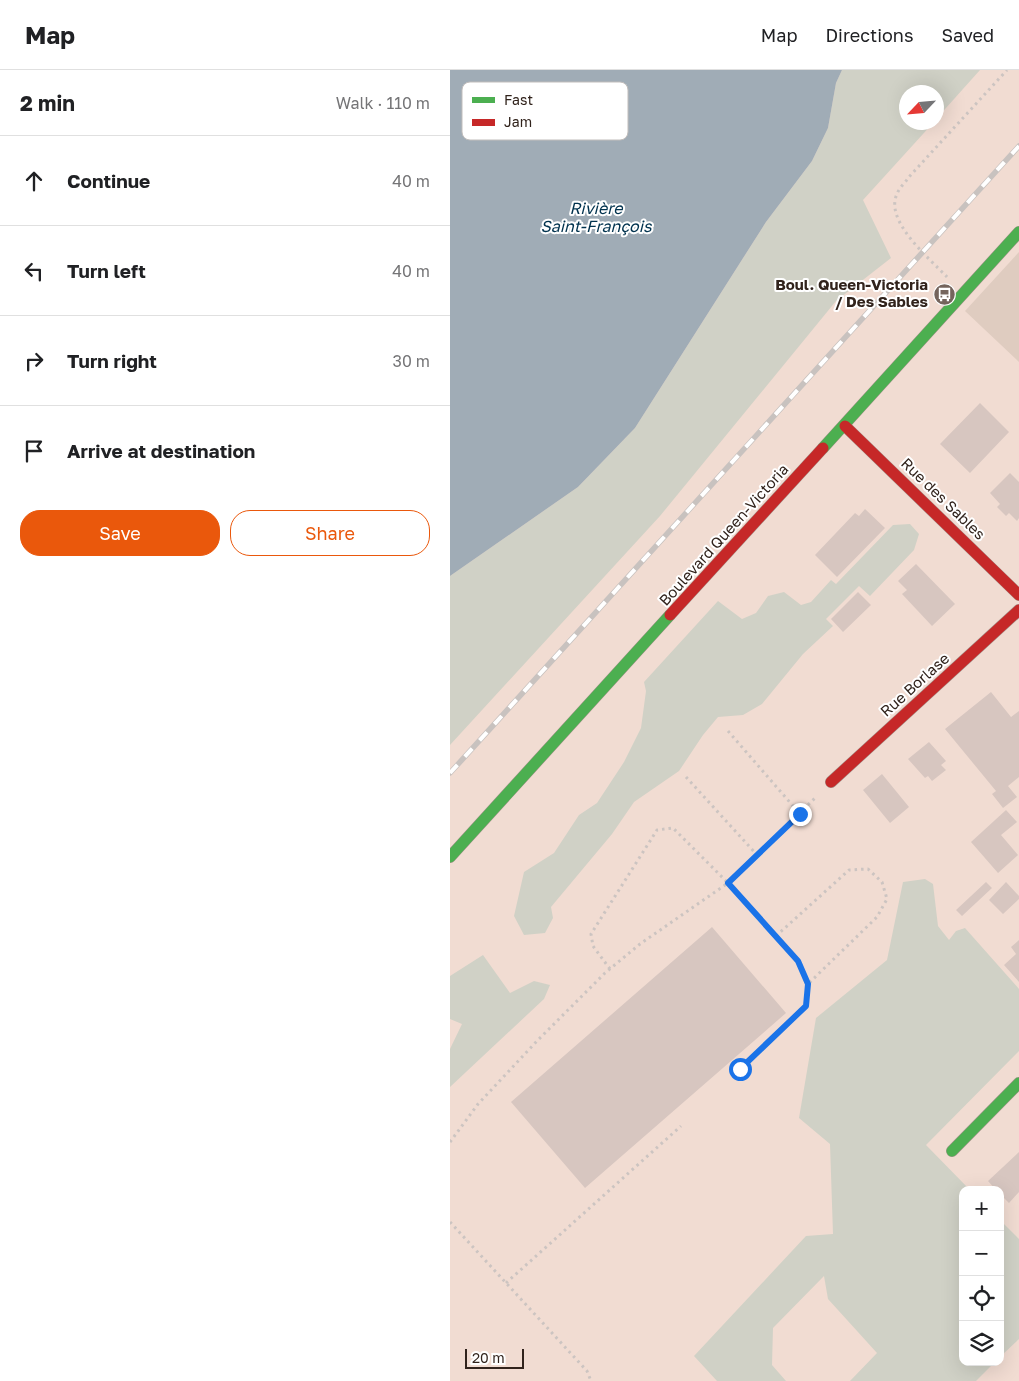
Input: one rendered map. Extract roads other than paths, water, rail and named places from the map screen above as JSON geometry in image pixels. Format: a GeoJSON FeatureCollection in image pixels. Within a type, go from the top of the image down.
{"type":"FeatureCollection","features":[{"type":"Feature","properties":{"kind":"main road","name":"Boulevard Queen-Victoria"},"geometry":{"type":"LineString","coordinates":[[450,857],[845,426],[1019,232]]}},
{"type":"Feature","properties":{"kind":"main road","name":"Rue des Sables"},"geometry":{"type":"LineString","coordinates":[[845,426],[1019,595]]}},
{"type":"Feature","properties":{"kind":"main road","name":"Rue Borlase"},"geometry":{"type":"LineString","coordinates":[[831,782],[1019,610]]}},
{"type":"Feature","properties":{"kind":"main road"},"geometry":{"type":"LineString","coordinates":[[952,1151],[1019,1083]]}},
{"type":"Feature","properties":{"kind":"water","name":"Rivière Saint-François"},"geometry":{"type":"Polygon","coordinates":[[[450,70],[842,70],[836,83],[828,128],[812,161],[766,222],[635,428],[578,487],[450,576],[450,70]]]}},
{"type":"Feature","properties":{"kind":"railway"},"geometry":{"type":"LineString","coordinates":[[450,773],[1019,146]]}},
{"type":"Feature","properties":{"kind":"place","name":"Boul. Queen-Victoria / Des Sables"},"geometry":{"type":"Point","coordinates":[944,294]}}]}
